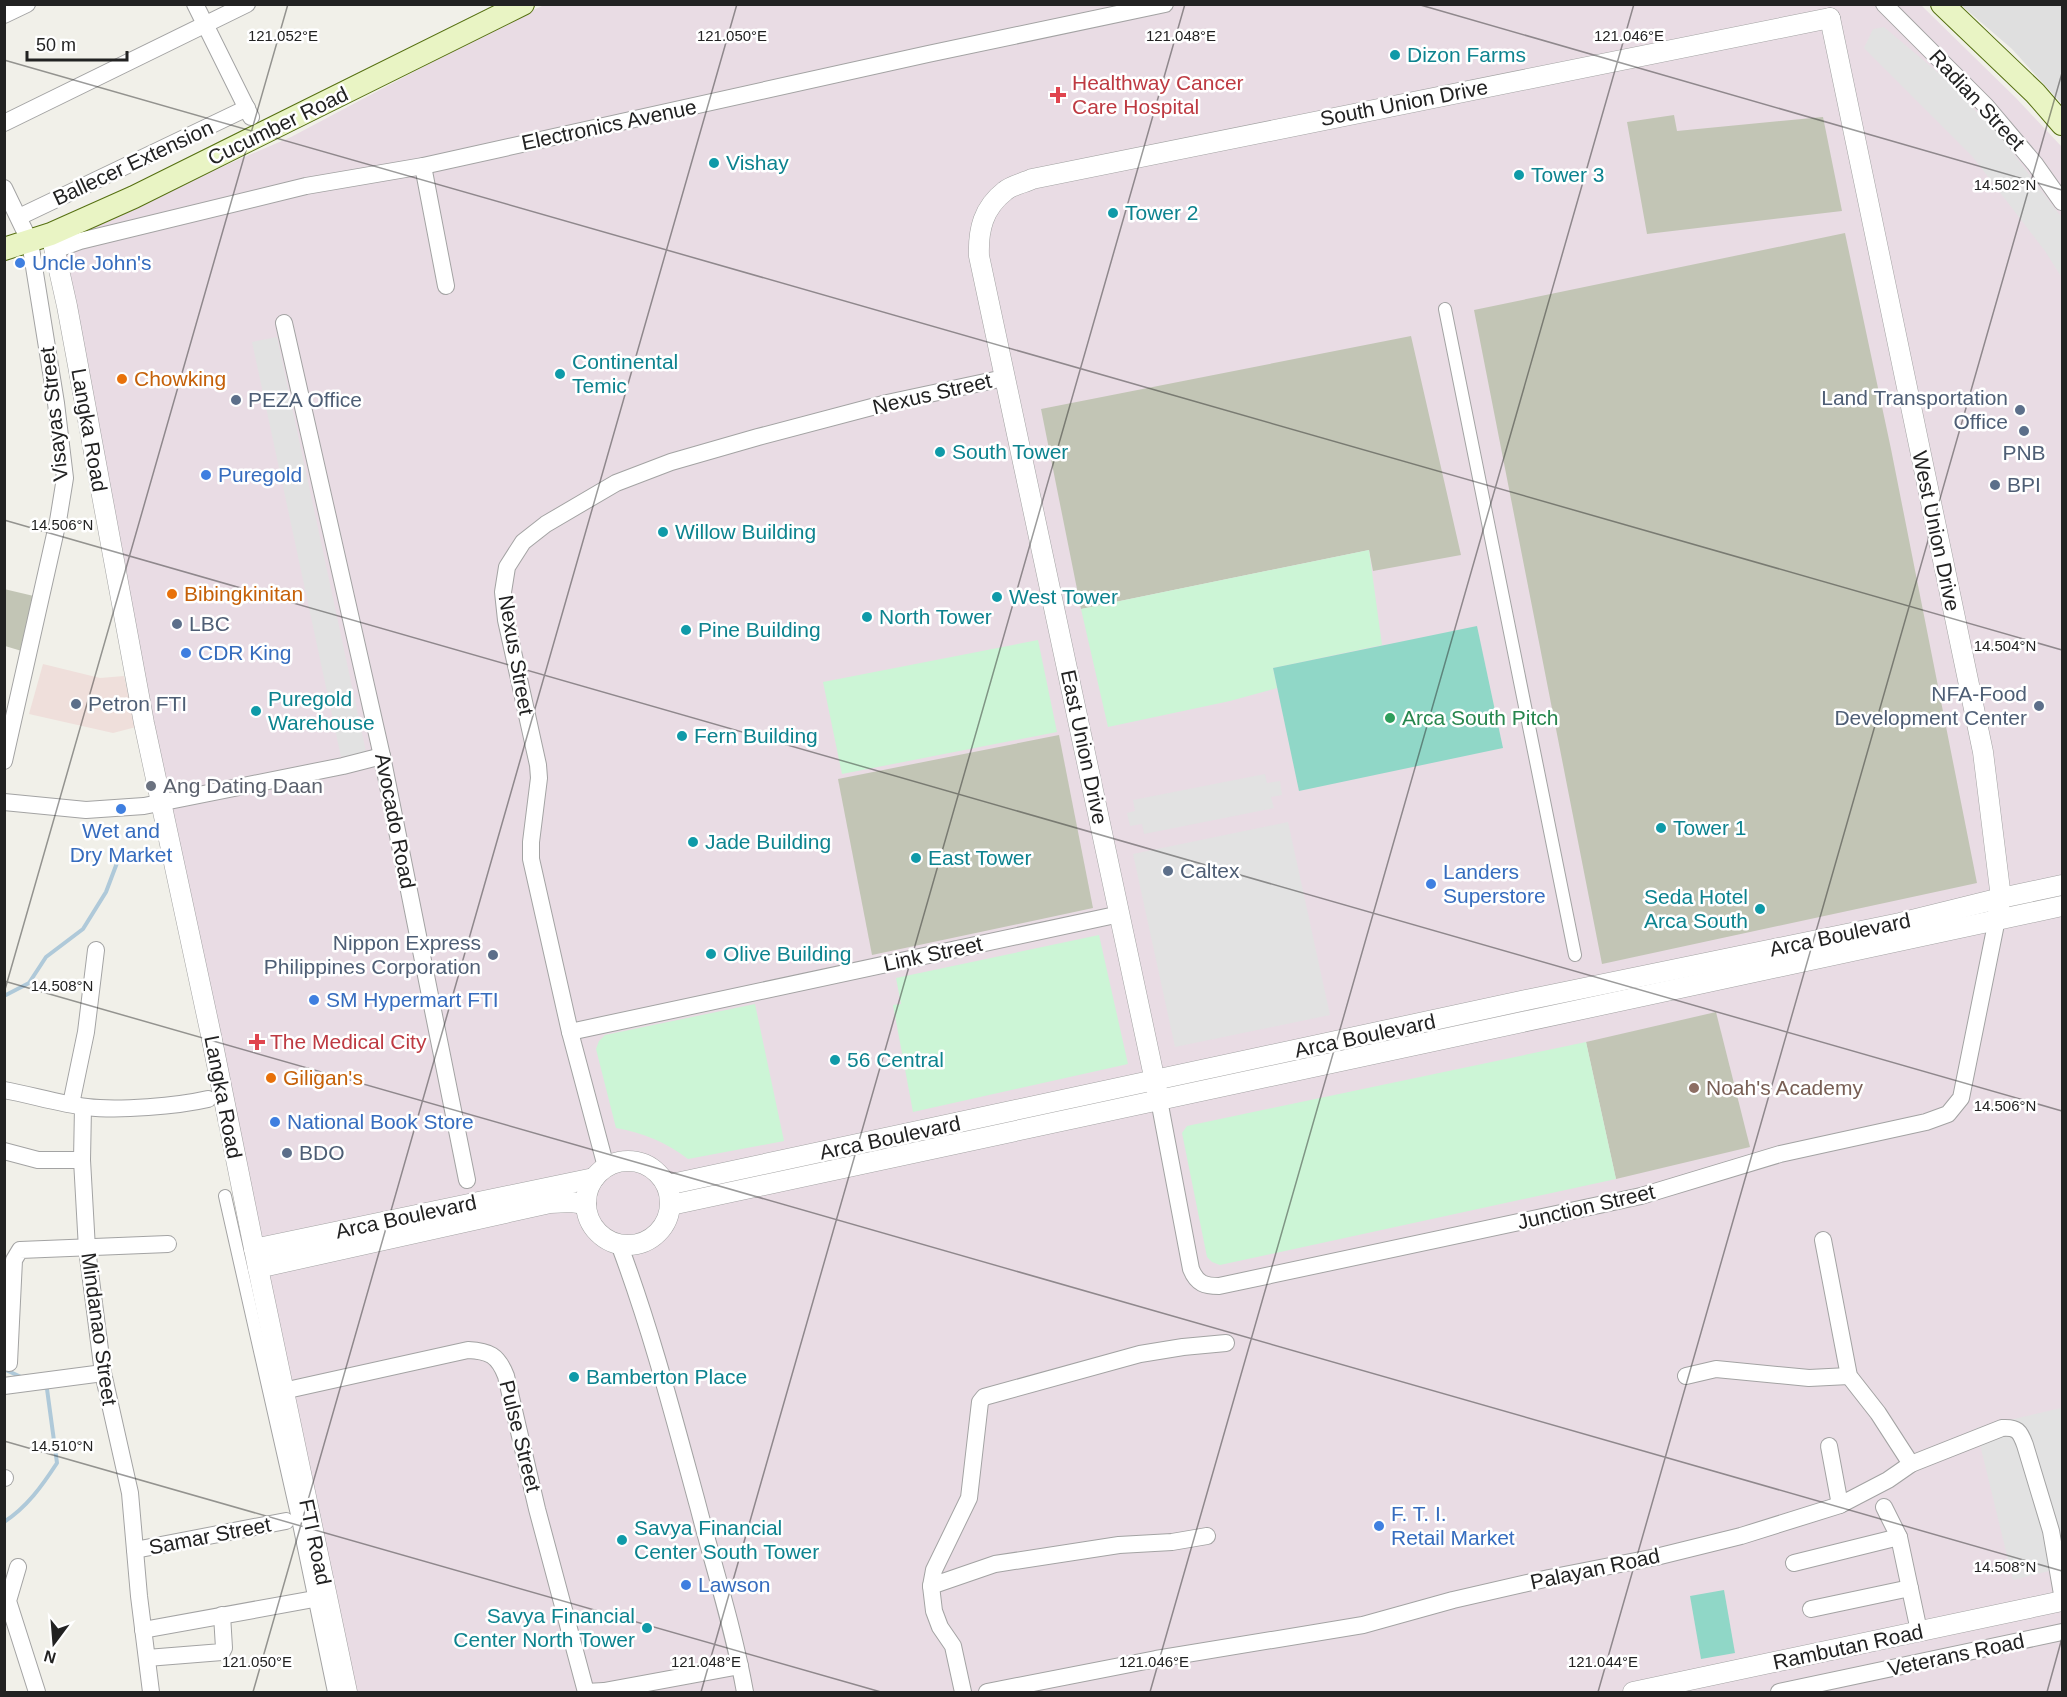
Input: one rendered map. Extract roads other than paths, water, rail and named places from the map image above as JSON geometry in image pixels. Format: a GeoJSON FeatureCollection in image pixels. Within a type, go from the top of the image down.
{"type":"FeatureCollection","features":[{"type":"Feature","properties":{"kind":"main road","name":"Cucumber Road"},"geometry":{"type":"LineString","coordinates":[[4,249],[45,242],[523,4]]}},
{"type":"Feature","properties":{"kind":"main road"},"geometry":{"type":"LineString","coordinates":[[1942,4],[2034,93],[2062,124]]}},
{"type":"Feature","properties":{"kind":"street"},"geometry":{"type":"LineString","coordinates":[[4,15],[27,4]]}},
{"type":"Feature","properties":{"kind":"street"},"geometry":{"type":"LineString","coordinates":[[195,4],[205,25]]}},
{"type":"Feature","properties":{"kind":"street"},"geometry":{"type":"LineString","coordinates":[[4,123],[247,4]]}},
{"type":"Feature","properties":{"kind":"street","name":"Electronics Avenue"},"geometry":{"type":"LineString","coordinates":[[45,242],[80,241],[306,186],[423,166],[1165,4]]}},
{"type":"Feature","properties":{"kind":"street","name":"Radian Street"},"geometry":{"type":"LineString","coordinates":[[1884,4],[1986,106],[2035,164],[2062,202]]}},
{"type":"Feature","properties":{"kind":"street","name":"South Union Drive"},"geometry":{"type":"LineString","coordinates":[[987,210],[1006,190],[1032,179],[1835,11]]}},
{"type":"Feature","properties":{"kind":"street","name":"West Union Drive"},"geometry":{"type":"LineString","coordinates":[[1835,11],[1983,752],[2001,898],[1961,1098]]}},
{"type":"Feature","properties":{"kind":"street","name":"Ballecer Extension"},"geometry":{"type":"LineString","coordinates":[[20,217],[249,113],[205,25]]}},
{"type":"Feature","properties":{"kind":"street"},"geometry":{"type":"LineString","coordinates":[[423,166],[446,286]]}},
{"type":"Feature","properties":{"kind":"street","name":"Visayas Street"},"geometry":{"type":"LineString","coordinates":[[4,188],[20,217],[45,242],[56,403],[65,478],[58,521],[4,761]]}},
{"type":"Feature","properties":{"kind":"street","name":"East Union Drive"},"geometry":{"type":"LineString","coordinates":[[987,210],[978,235],[979,256],[1158,1091],[1191,1269],[1194,1277],[1200,1283]]}},
{"type":"Feature","properties":{"kind":"street","name":"Langka Road"},"geometry":{"type":"LineString","coordinates":[[45,242],[161,803],[212,1035],[256,1259],[265,1356],[283,1391]]}},
{"type":"Feature","properties":{"kind":"street"},"geometry":{"type":"LineString","coordinates":[[1445,309],[1575,955]]}},
{"type":"Feature","properties":{"kind":"street","name":"Avocado Road"},"geometry":{"type":"LineString","coordinates":[[284,323],[382,756],[467,1180]]}},
{"type":"Feature","properties":{"kind":"street","name":"Nexus Street"},"geometry":{"type":"LineString","coordinates":[[600,1173],[531,859],[539,778],[506,620],[503,592],[507,567],[523,542],[546,524],[616,483],[671,462],[758,436],[875,406],[1004,378]]}},
{"type":"Feature","properties":{"kind":"street"},"geometry":{"type":"LineString","coordinates":[[4,802],[86,810],[161,803],[382,756]]}},
{"type":"Feature","properties":{"kind":"street","name":"Arca Boulevard"},"geometry":{"type":"LineString","coordinates":[[1158,1091],[1531,999],[1900,923],[2062,885]]}},
{"type":"Feature","properties":{"kind":"street","name":"Arca Boulevard"},"geometry":{"type":"LineString","coordinates":[[669,1195],[1158,1091],[2062,906]]}},
{"type":"Feature","properties":{"kind":"street","name":"Link Street"},"geometry":{"type":"LineString","coordinates":[[570,1032],[1120,914]]}},
{"type":"Feature","properties":{"kind":"street","name":"Mindanao Street"},"geometry":{"type":"LineString","coordinates":[[96,950],[77,1106],[87,1249],[103,1373],[130,1493],[151,1692]]}},
{"type":"Feature","properties":{"kind":"street"},"geometry":{"type":"LineString","coordinates":[[4,1090],[77,1106],[98,1108],[145,1107],[208,1099]]}},
{"type":"Feature","properties":{"kind":"street","name":"Junction Street"},"geometry":{"type":"LineString","coordinates":[[1200,1283],[1219,1286],[1641,1196],[1780,1154],[1938,1119],[1948,1114],[1961,1098]]}},
{"type":"Feature","properties":{"kind":"street"},"geometry":{"type":"LineString","coordinates":[[4,1150],[38,1160],[82,1160]]}},
{"type":"Feature","properties":{"kind":"street"},"geometry":{"type":"LineString","coordinates":[[624,1161],[644,1163],[661,1176],[669,1195],[669,1216],[656,1234],[636,1244],[619,1244],[600,1234],[588,1215],[586,1204],[586,1195],[600,1173],[624,1161]]}},
{"type":"Feature","properties":{"kind":"street","name":"Arca Boulevard"},"geometry":{"type":"LineString","coordinates":[[256,1259],[600,1173]]}},
{"type":"Feature","properties":{"kind":"street"},"geometry":{"type":"LineString","coordinates":[[225,1196],[265,1356],[334,1692]]}},
{"type":"Feature","properties":{"kind":"street","name":"Arca Boulevard"},"geometry":{"type":"LineString","coordinates":[[256,1259],[550,1203],[586,1204]]}},
{"type":"Feature","properties":{"kind":"street"},"geometry":{"type":"LineString","coordinates":[[1823,1240],[1849,1376],[1878,1413],[1911,1464]]}},
{"type":"Feature","properties":{"kind":"street"},"geometry":{"type":"LineString","coordinates":[[9,1363],[16,1255],[20,1250],[168,1244]]}},
{"type":"Feature","properties":{"kind":"street"},"geometry":{"type":"LineString","coordinates":[[619,1244],[670,1402],[745,1692]]}},
{"type":"Feature","properties":{"kind":"street"},"geometry":{"type":"LineString","coordinates":[[963,1692],[953,1646],[940,1627],[934,1611],[931,1586],[934,1569],[969,1498],[979,1407],[984,1397],[1140,1354],[1226,1343]]}},
{"type":"Feature","properties":{"kind":"street","name":"Pulse Street"},"geometry":{"type":"LineString","coordinates":[[283,1391],[468,1350],[484,1351],[494,1356],[506,1376],[537,1509],[586,1692]]}},
{"type":"Feature","properties":{"kind":"street"},"geometry":{"type":"LineString","coordinates":[[1686,1376],[1716,1369],[1809,1378],[1849,1376]]}},
{"type":"Feature","properties":{"kind":"street"},"geometry":{"type":"LineString","coordinates":[[4,1386],[103,1373]]}},
{"type":"Feature","properties":{"kind":"street","name":"FTI Road"},"geometry":{"type":"LineString","coordinates":[[283,1391],[346,1692]]}},
{"type":"Feature","properties":{"kind":"street","name":"Palayan Road"},"geometry":{"type":"LineString","coordinates":[[987,1692],[1166,1657],[1363,1625],[1464,1598],[1549,1578],[1656,1557],[1741,1536],[1840,1505],[1888,1480],[1911,1464],[2002,1428],[2014,1427],[2021,1433],[2047,1515],[2062,1594]]}},
{"type":"Feature","properties":{"kind":"street"},"geometry":{"type":"LineString","coordinates":[[1829,1446],[1840,1505]]}},
{"type":"Feature","properties":{"kind":"street"},"geometry":{"type":"LineString","coordinates":[[1884,1508],[1899,1537],[1919,1631]]}},
{"type":"Feature","properties":{"kind":"street","name":"Samar Street"},"geometry":{"type":"LineString","coordinates":[[135,1550],[286,1521]]}},
{"type":"Feature","properties":{"kind":"street"},"geometry":{"type":"LineString","coordinates":[[931,1586],[995,1564],[1119,1545],[1172,1542],[1207,1536]]}},
{"type":"Feature","properties":{"kind":"street"},"geometry":{"type":"LineString","coordinates":[[1794,1563],[1899,1537]]}},
{"type":"Feature","properties":{"kind":"street"},"geometry":{"type":"LineString","coordinates":[[18,1567],[8,1601],[37,1692]]}},
{"type":"Feature","properties":{"kind":"street"},"geometry":{"type":"LineString","coordinates":[[1811,1609],[1910,1588]]}},
{"type":"Feature","properties":{"kind":"street"},"geometry":{"type":"LineString","coordinates":[[143,1630],[314,1599]]}},
{"type":"Feature","properties":{"kind":"street","name":"Rambutan Road"},"geometry":{"type":"LineString","coordinates":[[1633,1692],[2062,1600]]}},
{"type":"Feature","properties":{"kind":"street"},"geometry":{"type":"LineString","coordinates":[[147,1658],[222,1652],[224,1648],[222,1615]]}},
{"type":"Feature","properties":{"kind":"street","name":"Veterans Road"},"geometry":{"type":"LineString","coordinates":[[1779,1692],[2062,1632]]}},
{"type":"Feature","properties":{"kind":"street"},"geometry":{"type":"LineString","coordinates":[[586,1692],[604,1692],[740,1666]]}},
{"type":"Feature","properties":{"kind":"waterway"},"geometry":{"type":"LineString","coordinates":[[4,996],[29,983],[46,957],[83,929],[106,892],[120,855]]}},
{"type":"Feature","properties":{"kind":"waterway"},"geometry":{"type":"LineString","coordinates":[[6,1370],[21,1377]]}},
{"type":"Feature","properties":{"kind":"waterway"},"geometry":{"type":"LineString","coordinates":[[4,1522],[34,1495],[57,1463],[47,1389],[44,1387]]}},
{"type":"Feature","properties":{"kind":"place","name":"Dizon Farms"},"geometry":{"type":"Point","coordinates":[1395,55]}},
{"type":"Feature","properties":{"kind":"place","name":"Healthway Cancer Care Hospital"},"geometry":{"type":"Point","coordinates":[1058,95]}},
{"type":"Feature","properties":{"kind":"place","name":"Vishay"},"geometry":{"type":"Point","coordinates":[714,163]}},
{"type":"Feature","properties":{"kind":"place","name":"Tower 3"},"geometry":{"type":"Point","coordinates":[1519,175]}},
{"type":"Feature","properties":{"kind":"place","name":"Tower 2"},"geometry":{"type":"Point","coordinates":[1113,213]}},
{"type":"Feature","properties":{"kind":"place","name":"Uncle John's"},"geometry":{"type":"Point","coordinates":[20,263]}},
{"type":"Feature","properties":{"kind":"place","name":"Continental Temic"},"geometry":{"type":"Point","coordinates":[560,374]}},
{"type":"Feature","properties":{"kind":"place","name":"Chowking"},"geometry":{"type":"Point","coordinates":[122,379]}},
{"type":"Feature","properties":{"kind":"place","name":"PEZA Office"},"geometry":{"type":"Point","coordinates":[236,400]}},
{"type":"Feature","properties":{"kind":"place","name":"Land Transportation Office"},"geometry":{"type":"Point","coordinates":[2020,410]}},
{"type":"Feature","properties":{"kind":"place","name":"PNB"},"geometry":{"type":"Point","coordinates":[2024,431]}},
{"type":"Feature","properties":{"kind":"place","name":"South Tower"},"geometry":{"type":"Point","coordinates":[940,452]}},
{"type":"Feature","properties":{"kind":"place","name":"Puregold"},"geometry":{"type":"Point","coordinates":[206,475]}},
{"type":"Feature","properties":{"kind":"place","name":"BPI"},"geometry":{"type":"Point","coordinates":[1995,485]}},
{"type":"Feature","properties":{"kind":"place","name":"Willow Building"},"geometry":{"type":"Point","coordinates":[663,532]}},
{"type":"Feature","properties":{"kind":"place","name":"Bibingkinitan"},"geometry":{"type":"Point","coordinates":[172,594]}},
{"type":"Feature","properties":{"kind":"place","name":"West Tower"},"geometry":{"type":"Point","coordinates":[997,597]}},
{"type":"Feature","properties":{"kind":"place","name":"North Tower"},"geometry":{"type":"Point","coordinates":[867,617]}},
{"type":"Feature","properties":{"kind":"place","name":"LBC"},"geometry":{"type":"Point","coordinates":[177,624]}},
{"type":"Feature","properties":{"kind":"place","name":"Pine Building"},"geometry":{"type":"Point","coordinates":[686,630]}},
{"type":"Feature","properties":{"kind":"place","name":"CDR King"},"geometry":{"type":"Point","coordinates":[186,653]}},
{"type":"Feature","properties":{"kind":"place","name":"Petron FTI"},"geometry":{"type":"Point","coordinates":[76,704]}},
{"type":"Feature","properties":{"kind":"place","name":"NFA-Food Development Center"},"geometry":{"type":"Point","coordinates":[2039,706]}},
{"type":"Feature","properties":{"kind":"place","name":"Puregold Warehouse"},"geometry":{"type":"Point","coordinates":[256,711]}},
{"type":"Feature","properties":{"kind":"place","name":"Arca South Pitch"},"geometry":{"type":"Point","coordinates":[1390,718]}},
{"type":"Feature","properties":{"kind":"place","name":"Fern Building"},"geometry":{"type":"Point","coordinates":[682,736]}},
{"type":"Feature","properties":{"kind":"place","name":"Ang Dating Daan"},"geometry":{"type":"Point","coordinates":[151,786]}},
{"type":"Feature","properties":{"kind":"place","name":"Wet and Dry Market"},"geometry":{"type":"Point","coordinates":[121,809]}},
{"type":"Feature","properties":{"kind":"place","name":"Tower 1"},"geometry":{"type":"Point","coordinates":[1661,828]}},
{"type":"Feature","properties":{"kind":"place","name":"Jade Building"},"geometry":{"type":"Point","coordinates":[693,842]}},
{"type":"Feature","properties":{"kind":"place","name":"East Tower"},"geometry":{"type":"Point","coordinates":[916,858]}},
{"type":"Feature","properties":{"kind":"place","name":"Caltex"},"geometry":{"type":"Point","coordinates":[1168,871]}},
{"type":"Feature","properties":{"kind":"place","name":"Landers Superstore"},"geometry":{"type":"Point","coordinates":[1431,884]}},
{"type":"Feature","properties":{"kind":"place","name":"Seda Hotel Arca South"},"geometry":{"type":"Point","coordinates":[1760,909]}},
{"type":"Feature","properties":{"kind":"place","name":"Olive Building"},"geometry":{"type":"Point","coordinates":[711,954]}},
{"type":"Feature","properties":{"kind":"place","name":"Nippon Express Philippines Corporation"},"geometry":{"type":"Point","coordinates":[493,955]}},
{"type":"Feature","properties":{"kind":"place","name":"SM Hypermart FTI"},"geometry":{"type":"Point","coordinates":[314,1000]}},
{"type":"Feature","properties":{"kind":"place","name":"The Medical City"},"geometry":{"type":"Point","coordinates":[257,1042]}},
{"type":"Feature","properties":{"kind":"place","name":"56 Central"},"geometry":{"type":"Point","coordinates":[835,1060]}},
{"type":"Feature","properties":{"kind":"place","name":"Giligan's"},"geometry":{"type":"Point","coordinates":[271,1078]}},
{"type":"Feature","properties":{"kind":"place","name":"Noah's Academy"},"geometry":{"type":"Point","coordinates":[1694,1088]}},
{"type":"Feature","properties":{"kind":"place","name":"National Book Store"},"geometry":{"type":"Point","coordinates":[275,1122]}},
{"type":"Feature","properties":{"kind":"place","name":"BDO"},"geometry":{"type":"Point","coordinates":[287,1153]}},
{"type":"Feature","properties":{"kind":"place","name":"Bamberton Place"},"geometry":{"type":"Point","coordinates":[574,1377]}},
{"type":"Feature","properties":{"kind":"place","name":"F. T. I. Retail Market"},"geometry":{"type":"Point","coordinates":[1379,1526]}},
{"type":"Feature","properties":{"kind":"place","name":"Savya Financial Center South Tower"},"geometry":{"type":"Point","coordinates":[622,1540]}},
{"type":"Feature","properties":{"kind":"place","name":"Lawson"},"geometry":{"type":"Point","coordinates":[686,1585]}},
{"type":"Feature","properties":{"kind":"place","name":"Savya Financial Center North Tower"},"geometry":{"type":"Point","coordinates":[647,1628]}}]}
